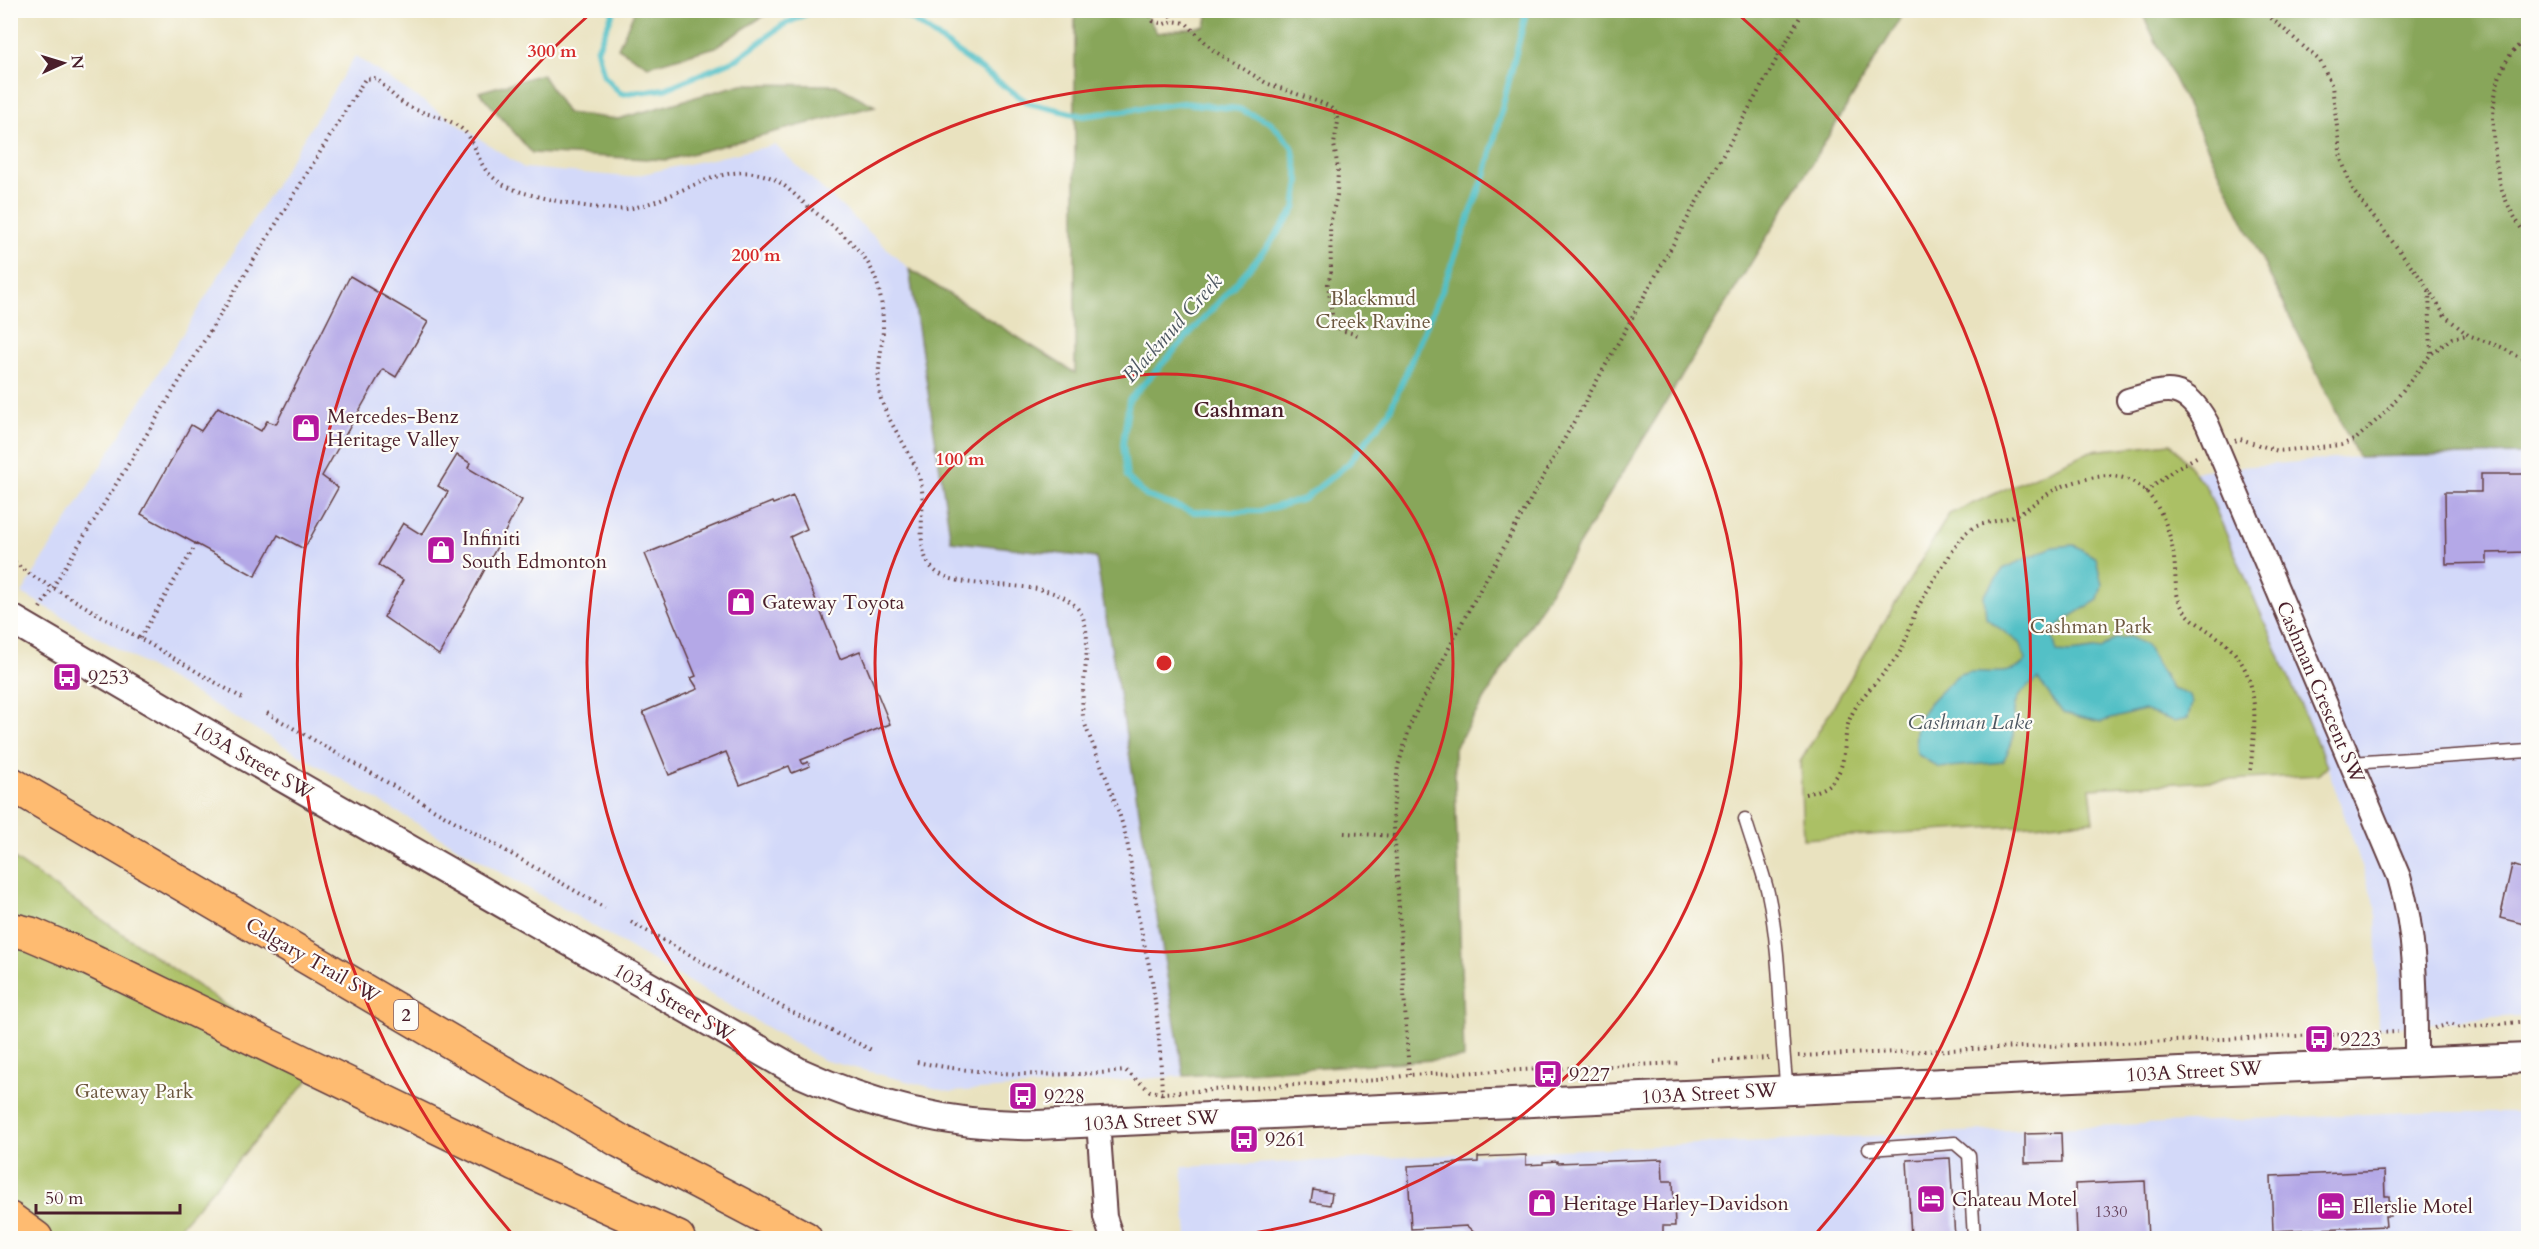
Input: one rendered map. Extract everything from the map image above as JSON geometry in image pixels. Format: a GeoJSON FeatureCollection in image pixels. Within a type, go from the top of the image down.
{"type":"FeatureCollection","features":[{"type":"Feature","properties":{"kind":"highway","name":"Calgary Trail SW"},"geometry":{"type":"LineString","coordinates":[[10,783],[620,1141],[805,1239]]}},
{"type":"Feature","properties":{"kind":"highway"},"geometry":{"type":"LineString","coordinates":[[10,929],[31,934],[87,958],[514,1164],[678,1239]]}},
{"type":"Feature","properties":{"kind":"highway"},"geometry":{"type":"LineString","coordinates":[[10,1219],[36,1239]]}},
{"type":"Feature","properties":{"kind":"street","name":"Cashman Crescent SW"},"geometry":{"type":"LineString","coordinates":[[2128,400],[2161,391],[2175,390],[2185,394],[2197,405],[2214,439],[2399,877],[2406,900],[2413,951],[2416,1062]]}},
{"type":"Feature","properties":{"kind":"street","name":"103A Street SW"},"geometry":{"type":"LineString","coordinates":[[10,618],[240,753],[798,1072],[860,1098],[937,1118],[1010,1126],[2529,1058]]}},
{"type":"Feature","properties":{"kind":"street"},"geometry":{"type":"LineString","coordinates":[[1098,1122],[1105,1217],[1112,1239]]}},
{"type":"Feature","properties":{"kind":"lane"},"geometry":{"type":"LineString","coordinates":[[2351,763],[2529,751]]}},
{"type":"Feature","properties":{"kind":"lane"},"geometry":{"type":"LineString","coordinates":[[1745,819],[1768,893],[1779,971],[1787,1090]]}},
{"type":"Feature","properties":{"kind":"lane"},"geometry":{"type":"LineString","coordinates":[[1869,1149],[1954,1143],[1969,1155],[1974,1239]]}},
{"type":"Feature","properties":{"kind":"path"},"geometry":{"type":"LineString","coordinates":[[1148,10],[1153,21],[1186,23],[1213,50],[1266,83],[1329,106],[1335,113],[1338,123],[1335,144],[1338,170],[1337,195],[1330,224],[1332,272],[1328,284],[1333,322],[1341,330],[1358,335]]}},
{"type":"Feature","properties":{"kind":"path"},"geometry":{"type":"LineString","coordinates":[[1168,10],[1173,21]]}},
{"type":"Feature","properties":{"kind":"path"},"geometry":{"type":"LineString","coordinates":[[1409,1075],[1393,810],[1398,766],[1412,720],[1466,615],[1804,10]]}},
{"type":"Feature","properties":{"kind":"path"},"geometry":{"type":"LineString","coordinates":[[2262,10],[2320,61],[2332,86],[2341,159],[2354,192],[2429,290],[2445,316],[2468,335],[2501,347],[2529,362]]}},
{"type":"Feature","properties":{"kind":"path"},"geometry":{"type":"LineString","coordinates":[[2529,39],[2518,44],[2502,70],[2495,96],[2493,137],[2502,191],[2529,239]]}},
{"type":"Feature","properties":{"kind":"path"},"geometry":{"type":"LineString","coordinates":[[40,608],[365,79],[376,78],[406,106],[443,117],[461,129],[470,138],[486,169],[498,182],[512,189],[594,208],[625,209],[647,204],[727,173],[753,172],[777,181],[861,250],[874,272],[880,291],[884,324],[879,379],[881,399],[922,486],[923,539],[926,559],[937,575],[1031,588],[1060,596],[1079,609],[1088,634],[1082,694],[1084,720],[1114,797],[1126,837],[1153,990],[1162,1095]]}},
{"type":"Feature","properties":{"kind":"path"},"geometry":{"type":"LineString","coordinates":[[2429,290],[2430,354]]}},
{"type":"Feature","properties":{"kind":"path"},"geometry":{"type":"LineString","coordinates":[[2228,443],[2240,439],[2278,451],[2341,445],[2356,439],[2387,411],[2430,354],[2452,338],[2468,335]]}},
{"type":"Feature","properties":{"kind":"path"},"geometry":{"type":"LineString","coordinates":[[2146,492],[2175,469],[2199,455]]}},
{"type":"Feature","properties":{"kind":"path"},"geometry":{"type":"LineString","coordinates":[[1805,794],[1825,788],[1841,769],[1846,729],[1854,710],[1865,693],[1893,664],[1918,607],[1967,532],[2011,517],[2055,489],[2086,478],[2126,479],[2136,483],[2155,501],[2166,524],[2174,558],[2175,587],[2180,604],[2195,622],[2230,648],[2240,660],[2251,682],[2255,711],[2250,774]]}},
{"type":"Feature","properties":{"kind":"path"},"geometry":{"type":"LineString","coordinates":[[140,638],[197,543]]}},
{"type":"Feature","properties":{"kind":"path"},"geometry":{"type":"LineString","coordinates":[[10,558],[26,572],[242,698]]}},
{"type":"Feature","properties":{"kind":"path"},"geometry":{"type":"LineString","coordinates":[[267,712],[605,908]]}},
{"type":"Feature","properties":{"kind":"path"},"geometry":{"type":"LineString","coordinates":[[1344,833],[1395,836]]}},
{"type":"Feature","properties":{"kind":"path"},"geometry":{"type":"LineString","coordinates":[[631,922],[791,1012],[874,1051]]}},
{"type":"Feature","properties":{"kind":"path"},"geometry":{"type":"LineString","coordinates":[[2447,1026],[2450,1024],[2460,1028],[2529,1022]]}},
{"type":"Feature","properties":{"kind":"path"},"geometry":{"type":"LineString","coordinates":[[1713,1061],[2379,1031],[2383,1034]]}},
{"type":"Feature","properties":{"kind":"path"},"geometry":{"type":"LineString","coordinates":[[917,1062],[954,1070],[994,1074],[1077,1075],[1126,1071],[1150,1091],[1162,1095],[1378,1080],[1409,1075],[1681,1063]]}},
{"type":"Feature","properties":{"kind":"shaded area"},"geometry":{"type":"Polygon","coordinates":[[[355,56],[524,168],[629,177],[775,145],[909,269],[951,541],[1096,558],[1184,1076],[950,1092],[823,1060],[22,593],[355,56]]]}},
{"type":"Feature","properties":{"kind":"shaded area"},"geometry":{"type":"Polygon","coordinates":[[[2528,454],[2528,1015],[2378,1028],[2376,907],[2327,766],[2194,471],[2358,457],[2528,454]]]}},
{"type":"Feature","properties":{"kind":"shaded area"},"geometry":{"type":"Polygon","coordinates":[[[2410,1112],[2528,1112],[2528,1238],[1187,1238],[1182,1167],[2410,1112]]]}},
{"type":"Feature","properties":{"kind":"green space"},"geometry":{"type":"Polygon","coordinates":[[[635,10],[771,11],[716,47],[648,66],[618,48],[635,10]]]}},
{"type":"Feature","properties":{"kind":"green space","name":"Blackmud Creek Ravine"},"geometry":{"type":"Polygon","coordinates":[[[1209,10],[1905,11],[1454,749],[1464,1058],[1184,1076],[1096,558],[951,541],[909,269],[1075,373],[1075,11],[1144,11],[1157,33],[1205,26],[1209,10]]]}},
{"type":"Feature","properties":{"kind":"green space"},"geometry":{"type":"Polygon","coordinates":[[[2141,11],[2528,11],[2528,454],[2358,457],[2141,11]]]}},
{"type":"Feature","properties":{"kind":"green space"},"geometry":{"type":"Polygon","coordinates":[[[542,74],[567,113],[618,119],[742,84],[836,85],[875,106],[667,160],[532,153],[479,92],[542,74]]]}},
{"type":"Feature","properties":{"kind":"green space","name":"Cashman Park"},"geometry":{"type":"Polygon","coordinates":[[[2171,443],[2206,487],[2327,766],[2318,775],[2090,788],[2094,821],[1803,839],[1800,762],[1949,514],[2091,451],[2171,443]]]}},
{"type":"Feature","properties":{"kind":"green space","name":"Gateway Park"},"geometry":{"type":"Polygon","coordinates":[[[10,856],[318,1069],[170,1238],[11,1238],[10,856]]]}},
{"type":"Feature","properties":{"kind":"water","name":"Cashman Lake"},"geometry":{"type":"Polygon","coordinates":[[[2074,545],[2096,558],[2102,585],[2098,600],[2065,620],[2052,634],[2057,652],[2070,653],[2100,649],[2116,638],[2130,637],[2146,645],[2172,689],[2188,694],[2192,702],[2188,718],[2174,721],[2143,710],[2101,722],[2063,713],[2038,679],[2017,698],[2014,710],[2013,739],[2003,762],[1939,768],[1917,754],[1917,723],[1925,708],[1956,676],[1968,672],[2012,670],[2026,660],[2019,643],[1986,618],[1984,595],[2004,568],[2053,547],[2074,545]]]}},
{"type":"Feature","properties":{"kind":"building","name":"Mercedes-Benz Heritage Valley"},"geometry":{"type":"Polygon","coordinates":[[[350,276],[428,322],[396,377],[383,369],[322,476],[338,488],[304,549],[278,535],[255,576],[141,514],[191,425],[201,431],[218,407],[261,431],[267,421],[276,424],[350,276]]]}},
{"type":"Feature","properties":{"kind":"building","name":"Infiniti South Edmonton"},"geometry":{"type":"Polygon","coordinates":[[[457,455],[470,463],[468,468],[522,500],[439,655],[384,617],[403,580],[378,565],[403,523],[422,535],[448,492],[438,486],[457,455]]]}},
{"type":"Feature","properties":{"kind":"building"},"geometry":{"type":"Polygon","coordinates":[[[2481,474],[2528,474],[2528,552],[2487,553],[2487,563],[2446,564],[2445,492],[2481,492],[2481,474]]]}},
{"type":"Feature","properties":{"kind":"building","name":"Gateway Toyota"},"geometry":{"type":"Polygon","coordinates":[[[793,496],[807,529],[790,537],[840,659],[860,651],[890,724],[801,760],[803,764],[808,762],[810,766],[792,773],[789,766],[740,785],[726,752],[669,775],[643,712],[698,689],[691,678],[696,676],[645,554],[772,502],[773,504],[793,496]]]}},
{"type":"Feature","properties":{"kind":"building"},"geometry":{"type":"Polygon","coordinates":[[[2512,865],[2528,870],[2528,925],[2500,918],[2512,865]]]}},
{"type":"Feature","properties":{"kind":"building"},"geometry":{"type":"Polygon","coordinates":[[[2061,1133],[2062,1162],[2025,1163],[2025,1134],[2061,1133]]]}},
{"type":"Feature","properties":{"kind":"building","name":"Heritage Harley-Davidson"},"geometry":{"type":"Polygon","coordinates":[[[1526,1155],[1526,1165],[1557,1161],[1557,1163],[1662,1159],[1663,1181],[1673,1181],[1675,1226],[1663,1226],[1663,1238],[1480,1238],[1467,1226],[1411,1229],[1408,1166],[1478,1162],[1478,1157],[1526,1155]]]}},
{"type":"Feature","properties":{"kind":"building","name":"Chateau Motel"},"geometry":{"type":"Polygon","coordinates":[[[1950,1158],[1955,1238],[1911,1238],[1907,1160],[1950,1158]]]}},
{"type":"Feature","properties":{"kind":"building","name":"Ellerslie Motel"},"geometry":{"type":"Polygon","coordinates":[[[2384,1171],[2385,1196],[2389,1196],[2390,1216],[2385,1216],[2386,1226],[2273,1231],[2271,1176],[2384,1171]]]}},
{"type":"Feature","properties":{"kind":"building"},"geometry":{"type":"Polygon","coordinates":[[[2145,1181],[2148,1238],[2077,1238],[2075,1184],[2145,1181]]]}},
{"type":"Feature","properties":{"kind":"building"},"geometry":{"type":"Polygon","coordinates":[[[1313,1190],[1332,1193],[1330,1205],[1311,1202],[1313,1190]]]}},
{"type":"Feature","properties":{"kind":"waterway","name":"Blackmud Creek"},"geometry":{"type":"LineString","coordinates":[[614,10],[597,50],[604,76],[621,94],[665,89],[737,59],[783,25],[814,10]]}},
{"type":"Feature","properties":{"kind":"waterway","name":"Blackmud Creek"},"geometry":{"type":"LineString","coordinates":[[891,10],[913,20],[1028,103],[1083,116],[1183,103],[1239,109],[1270,122],[1292,146],[1299,181],[1295,209],[1265,250],[1129,400],[1123,444],[1127,477],[1146,496],[1193,512],[1260,511],[1304,499],[1348,464],[1389,412],[1444,285],[1486,172],[1525,17],[1524,10]]}},
{"type":"Feature","properties":{"kind":"place","name":"Mercedes-Benz Heritage Valley"},"geometry":{"type":"Point","coordinates":[306,428]}},
{"type":"Feature","properties":{"kind":"place","name":"Infiniti South Edmonton"},"geometry":{"type":"Point","coordinates":[441,550]}},
{"type":"Feature","properties":{"kind":"place","name":"Gateway Toyota"},"geometry":{"type":"Point","coordinates":[741,602]}},
{"type":"Feature","properties":{"kind":"place","name":"9253"},"geometry":{"type":"Point","coordinates":[67,677]}},
{"type":"Feature","properties":{"kind":"place","name":"9223"},"geometry":{"type":"Point","coordinates":[2319,1039]}},
{"type":"Feature","properties":{"kind":"place","name":"9227"},"geometry":{"type":"Point","coordinates":[1548,1074]}},
{"type":"Feature","properties":{"kind":"place","name":"9228"},"geometry":{"type":"Point","coordinates":[1023,1096]}},
{"type":"Feature","properties":{"kind":"place","name":"9261"},"geometry":{"type":"Point","coordinates":[1244,1139]}},
{"type":"Feature","properties":{"kind":"place","name":"Chateau Motel"},"geometry":{"type":"Point","coordinates":[1931,1199]}},
{"type":"Feature","properties":{"kind":"place","name":"Heritage Harley-Davidson"},"geometry":{"type":"Point","coordinates":[1542,1203]}},
{"type":"Feature","properties":{"kind":"place","name":"Ellerslie Motel"},"geometry":{"type":"Point","coordinates":[2331,1206]}},
{"type":"Feature","properties":{"kind":"district","name":"Cashman"},"geometry":{"type":"Point","coordinates":[1239,410]}}]}
